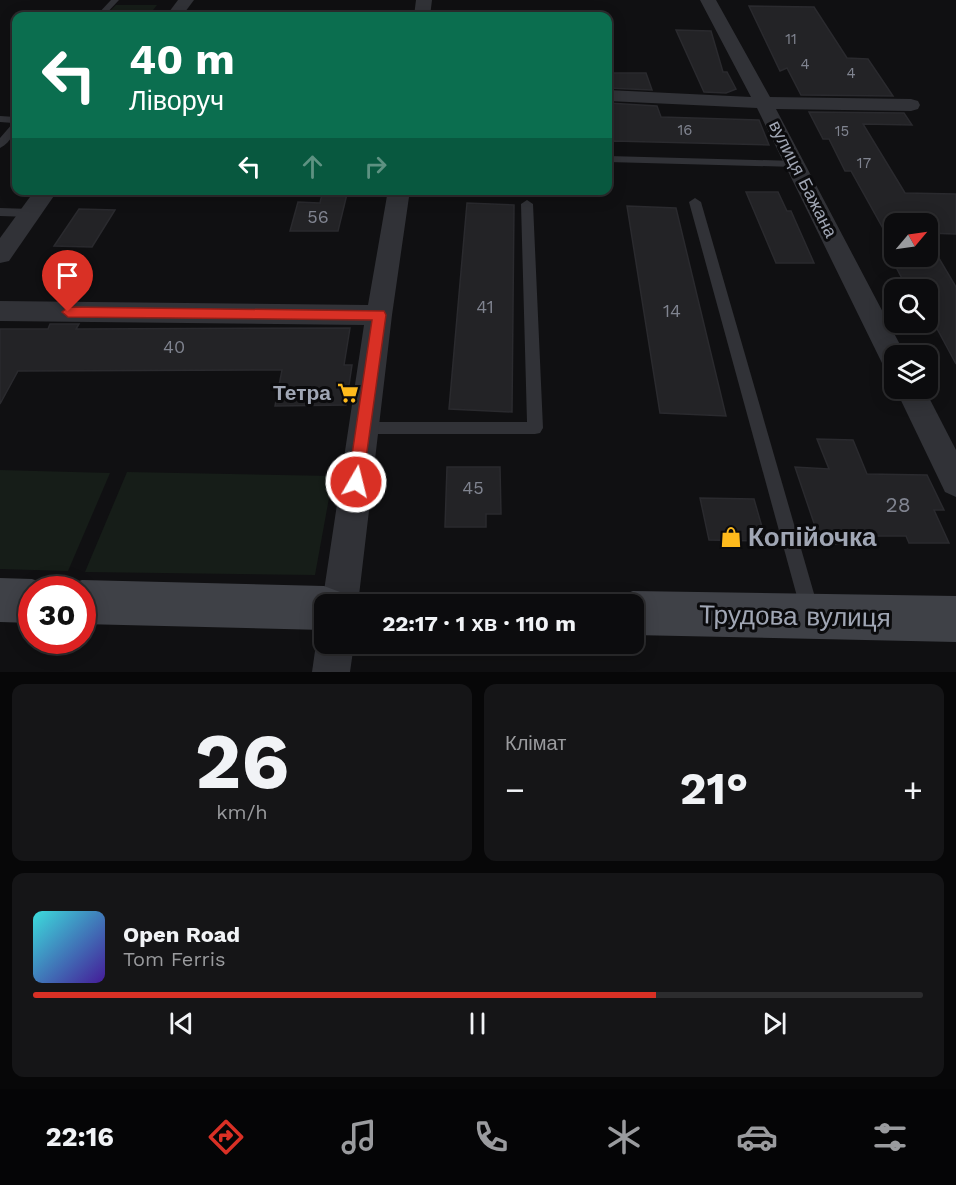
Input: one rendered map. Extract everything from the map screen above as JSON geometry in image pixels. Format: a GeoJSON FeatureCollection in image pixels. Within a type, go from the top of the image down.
{"type":"FeatureCollection","features":[{"type":"Feature","properties":{"kind":"main road"},"geometry":{"type":"LineString","coordinates":[[0,600],[18,601]]}},
{"type":"Feature","properties":{"kind":"main road"},"geometry":{"type":"LineString","coordinates":[[96,602],[314,608]]}},
{"type":"Feature","properties":{"kind":"main road","name":"Трудова вулиця"},"geometry":{"type":"LineString","coordinates":[[644,613],[956,619]]}},
{"type":"Feature","properties":{"kind":"street","name":"вулиця Бажана"},"geometry":{"type":"LineString","coordinates":[[708,0],[764,103],[886,345]]}},
{"type":"Feature","properties":{"kind":"street"},"geometry":{"type":"LineString","coordinates":[[612,96],[764,103],[911,105]]}},
{"type":"Feature","properties":{"kind":"street"},"geometry":{"type":"LineString","coordinates":[[0,255],[44,195]]}},
{"type":"Feature","properties":{"kind":"street"},"geometry":{"type":"LineString","coordinates":[[341,594],[379,315],[398,195]]}},
{"type":"Feature","properties":{"kind":"street"},"geometry":{"type":"LineString","coordinates":[[0,311],[379,315]]}},
{"type":"Feature","properties":{"kind":"street"},"geometry":{"type":"LineString","coordinates":[[914,399],[956,482]]}},
{"type":"Feature","properties":{"kind":"street"},"geometry":{"type":"LineString","coordinates":[[331,672],[334,654]]}},
{"type":"Feature","properties":{"kind":"lane"},"geometry":{"type":"LineString","coordinates":[[104,12],[115,0]]}},
{"type":"Feature","properties":{"kind":"lane"},"geometry":{"type":"LineString","coordinates":[[0,145],[12,130]]}},
{"type":"Feature","properties":{"kind":"lane"},"geometry":{"type":"LineString","coordinates":[[612,159],[795,164]]}},
{"type":"Feature","properties":{"kind":"lane"},"geometry":{"type":"LineString","coordinates":[[695,201],[812,616]]}},
{"type":"Feature","properties":{"kind":"lane"},"geometry":{"type":"LineString","coordinates":[[364,428],[535,428],[527,204]]}},
{"type":"Feature","properties":{"kind":"lane"},"geometry":{"type":"LineString","coordinates":[[0,212],[31,213]]}},
{"type":"Feature","properties":{"kind":"shaded area"},"geometry":{"type":"Polygon","coordinates":[[[116,5],[157,5],[151,12],[109,12],[116,5]]]}},
{"type":"Feature","properties":{"kind":"shaded area"},"geometry":{"type":"Polygon","coordinates":[[[0,470],[110,473],[68,571],[0,569],[0,470]]]}},
{"type":"Feature","properties":{"kind":"shaded area"},"geometry":{"type":"Polygon","coordinates":[[[127,472],[333,476],[315,575],[85,572],[127,472]]]}},
{"type":"Feature","properties":{"kind":"building"},"geometry":{"type":"Polygon","coordinates":[[[749,6],[814,7],[847,58],[868,59],[893,96],[801,95],[787,68],[780,71],[749,6]]]}},
{"type":"Feature","properties":{"kind":"building"},"geometry":{"type":"Polygon","coordinates":[[[676,30],[711,31],[723,72],[727,72],[736,89],[726,93],[704,92],[676,30]]]}},
{"type":"Feature","properties":{"kind":"building"},"geometry":{"type":"Polygon","coordinates":[[[612,73],[646,73],[652,90],[612,88],[612,73]]]}},
{"type":"Feature","properties":{"kind":"building"},"geometry":{"type":"Polygon","coordinates":[[[612,103],[657,106],[661,117],[759,120],[769,145],[613,141],[612,103]]]}},
{"type":"Feature","properties":{"kind":"building"},"geometry":{"type":"Polygon","coordinates":[[[809,112],[904,113],[912,125],[863,124],[905,193],[956,194],[956,234],[938,233],[938,213],[884,213],[884,230],[851,171],[845,171],[829,139],[823,139],[809,112]]]}},
{"type":"Feature","properties":{"kind":"building"},"geometry":{"type":"Polygon","coordinates":[[[746,192],[778,192],[787,211],[791,211],[814,263],[776,263],[746,192]]]}},
{"type":"Feature","properties":{"kind":"building"},"geometry":{"type":"Polygon","coordinates":[[[322,195],[347,195],[338,231],[290,231],[298,202],[320,203],[322,195]]]}},
{"type":"Feature","properties":{"kind":"building"},"geometry":{"type":"Polygon","coordinates":[[[467,203],[514,205],[512,412],[449,409],[467,203]]]}},
{"type":"Feature","properties":{"kind":"building"},"geometry":{"type":"Polygon","coordinates":[[[627,206],[676,208],[726,416],[660,413],[627,206]]]}},
{"type":"Feature","properties":{"kind":"building"},"geometry":{"type":"Polygon","coordinates":[[[79,209],[115,210],[92,247],[54,246],[79,209]]]}},
{"type":"Feature","properties":{"kind":"building"},"geometry":{"type":"Polygon","coordinates":[[[938,257],[956,287],[956,364],[938,330],[938,279],[902,279],[896,267],[938,267],[938,257]]]}},
{"type":"Feature","properties":{"kind":"building"},"geometry":{"type":"Polygon","coordinates":[[[50,324],[79,324],[76,329],[350,328],[344,365],[352,365],[346,405],[275,406],[282,370],[18,371],[0,404],[0,329],[48,329],[50,324]]]}},
{"type":"Feature","properties":{"kind":"building"},"geometry":{"type":"Polygon","coordinates":[[[817,439],[853,440],[867,474],[927,475],[944,510],[934,510],[949,543],[909,543],[906,536],[848,536],[851,544],[821,544],[795,467],[829,469],[817,439]]]}},
{"type":"Feature","properties":{"kind":"building"},"geometry":{"type":"Polygon","coordinates":[[[447,467],[500,467],[501,514],[486,514],[486,527],[445,527],[447,467]]]}},
{"type":"Feature","properties":{"kind":"building"},"geometry":{"type":"Polygon","coordinates":[[[700,498],[754,499],[766,541],[709,540],[700,498]]]}},
{"type":"Feature","properties":{"kind":"place","name":"Тетра"},"geometry":{"type":"Point","coordinates":[348,393]}},
{"type":"Feature","properties":{"kind":"place","name":"Копійочка"},"geometry":{"type":"Point","coordinates":[731,537]}},
{"type":"Feature","properties":{"kind":"route"},"geometry":{"type":"LineString","coordinates":[[68,312],[379,315],[356,482]]}}]}
